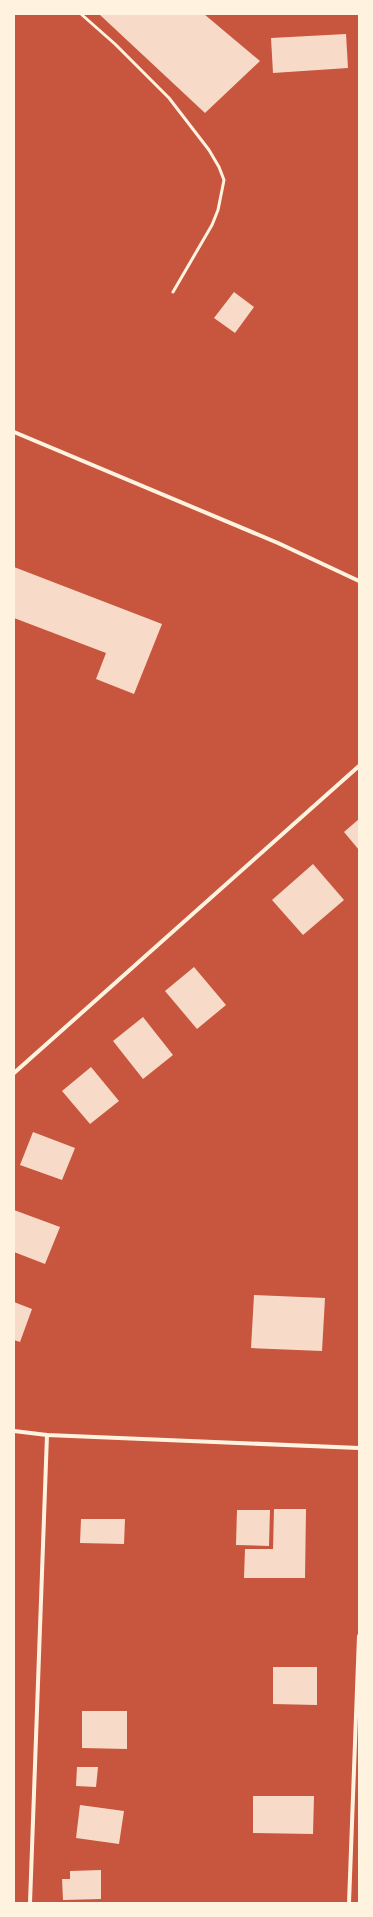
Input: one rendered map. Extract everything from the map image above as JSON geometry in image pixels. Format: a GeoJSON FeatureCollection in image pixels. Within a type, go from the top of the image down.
{"type":"FeatureCollection","features":[{"type":"Feature","properties":{"kind":"street"},"geometry":{"type":"LineString","coordinates":[[14,432],[278,543],[359,580]]}},
{"type":"Feature","properties":{"kind":"street"},"geometry":{"type":"LineString","coordinates":[[14,1073],[359,766]]}},
{"type":"Feature","properties":{"kind":"street"},"geometry":{"type":"LineString","coordinates":[[14,1431],[47,1435],[359,1448]]}},
{"type":"Feature","properties":{"kind":"street"},"geometry":{"type":"LineString","coordinates":[[30,1903],[47,1435]]}},
{"type":"Feature","properties":{"kind":"street"},"geometry":{"type":"LineString","coordinates":[[349,1903],[359,1636]]}},
{"type":"Feature","properties":{"kind":"lane"},"geometry":{"type":"LineString","coordinates":[[81,14],[115,44],[169,98],[209,150],[219,167],[224,180],[218,210],[212,225],[173,292]]}},
{"type":"Feature","properties":{"kind":"building"},"geometry":{"type":"Polygon","coordinates":[[[99,14],[204,14],[260,61],[205,113],[99,14]]]}},
{"type":"Feature","properties":{"kind":"building"},"geometry":{"type":"Polygon","coordinates":[[[346,34],[348,68],[273,73],[271,38],[346,34]]]}},
{"type":"Feature","properties":{"kind":"building"},"geometry":{"type":"Polygon","coordinates":[[[234,292],[254,307],[235,333],[214,318],[234,292]]]}},
{"type":"Feature","properties":{"kind":"building"},"geometry":{"type":"Polygon","coordinates":[[[14,567],[162,624],[134,694],[96,679],[106,653],[14,618],[14,567]]]}},
{"type":"Feature","properties":{"kind":"building"},"geometry":{"type":"Polygon","coordinates":[[[359,819],[359,850],[344,832],[359,819]]]}},
{"type":"Feature","properties":{"kind":"building"},"geometry":{"type":"Polygon","coordinates":[[[313,864],[344,900],[303,935],[272,900],[313,864]]]}},
{"type":"Feature","properties":{"kind":"building"},"geometry":{"type":"Polygon","coordinates":[[[194,967],[226,1005],[197,1029],[165,991],[194,967]]]}},
{"type":"Feature","properties":{"kind":"building"},"geometry":{"type":"Polygon","coordinates":[[[143,1017],[173,1055],[143,1079],[113,1041],[143,1017]]]}},
{"type":"Feature","properties":{"kind":"building"},"geometry":{"type":"Polygon","coordinates":[[[91,1067],[119,1101],[90,1124],[62,1091],[91,1067]]]}},
{"type":"Feature","properties":{"kind":"building"},"geometry":{"type":"Polygon","coordinates":[[[33,1132],[75,1148],[62,1180],[20,1165],[33,1132]]]}},
{"type":"Feature","properties":{"kind":"building"},"geometry":{"type":"Polygon","coordinates":[[[14,1210],[60,1227],[45,1264],[14,1252],[14,1210]]]}},
{"type":"Feature","properties":{"kind":"building"},"geometry":{"type":"Polygon","coordinates":[[[254,1295],[325,1298],[322,1351],[251,1348],[254,1295]]]}},
{"type":"Feature","properties":{"kind":"building"},"geometry":{"type":"Polygon","coordinates":[[[14,1302],[32,1309],[20,1342],[14,1340],[14,1302]]]}},
{"type":"Feature","properties":{"kind":"building"},"geometry":{"type":"Polygon","coordinates":[[[274,1509],[306,1509],[305,1578],[244,1578],[245,1549],[273,1549],[274,1509]]]}},
{"type":"Feature","properties":{"kind":"building"},"geometry":{"type":"Polygon","coordinates":[[[237,1510],[270,1510],[269,1546],[236,1545],[237,1510]]]}},
{"type":"Feature","properties":{"kind":"building"},"geometry":{"type":"Polygon","coordinates":[[[81,1519],[125,1519],[124,1544],[80,1543],[81,1519]]]}},
{"type":"Feature","properties":{"kind":"building"},"geometry":{"type":"Polygon","coordinates":[[[273,1667],[317,1667],[317,1705],[273,1704],[273,1667]]]}},
{"type":"Feature","properties":{"kind":"building"},"geometry":{"type":"Polygon","coordinates":[[[82,1711],[127,1711],[127,1749],[82,1748],[82,1711]]]}},
{"type":"Feature","properties":{"kind":"building"},"geometry":{"type":"Polygon","coordinates":[[[77,1767],[98,1767],[96,1787],[76,1786],[77,1767]]]}},
{"type":"Feature","properties":{"kind":"building"},"geometry":{"type":"Polygon","coordinates":[[[253,1796],[314,1796],[313,1834],[253,1833],[253,1796]]]}},
{"type":"Feature","properties":{"kind":"building"},"geometry":{"type":"Polygon","coordinates":[[[80,1805],[124,1811],[119,1844],[76,1838],[80,1805]]]}},
{"type":"Feature","properties":{"kind":"building"},"geometry":{"type":"Polygon","coordinates":[[[101,1870],[101,1899],[63,1900],[62,1879],[70,1879],[70,1871],[101,1870]]]}}]}
